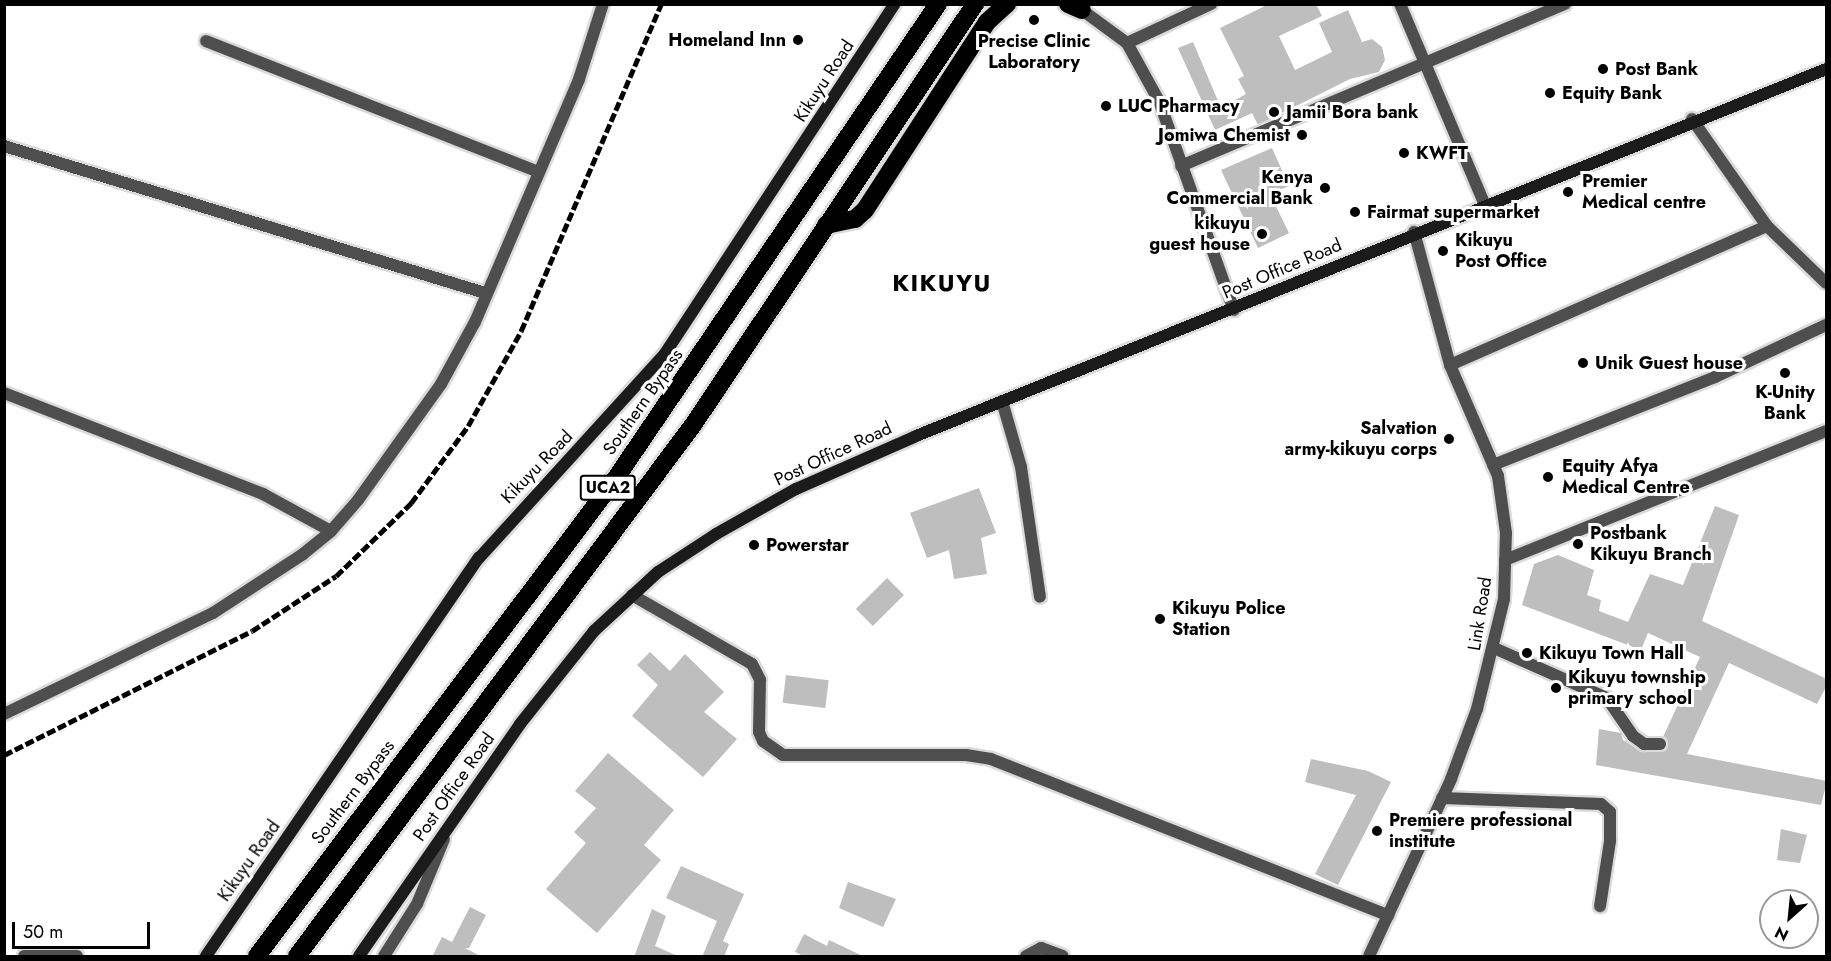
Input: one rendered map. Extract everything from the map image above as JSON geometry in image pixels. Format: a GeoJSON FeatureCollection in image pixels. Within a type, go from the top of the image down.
{"type":"FeatureCollection","features":[{"type":"Feature","properties":{"kind":"highway","name":"Southern Bypass"},"geometry":{"type":"LineString","coordinates":[[257,957],[616,478],[938,4]]}},
{"type":"Feature","properties":{"kind":"highway","name":"UCA2"},"geometry":{"type":"LineString","coordinates":[[297,957],[693,425],[975,4]]}},
{"type":"Feature","properties":{"kind":"highway"},"geometry":{"type":"LineString","coordinates":[[826,225],[855,219],[865,210],[987,22],[1007,4]]}},
{"type":"Feature","properties":{"kind":"street"},"geometry":{"type":"LineString","coordinates":[[4,714],[213,613],[331,531],[441,384],[475,322],[484,293],[579,79],[603,4]]}},
{"type":"Feature","properties":{"kind":"street","name":"Kikuyu Road"},"geometry":{"type":"LineString","coordinates":[[206,957],[479,558],[664,356],[895,4]]}},
{"type":"Feature","properties":{"kind":"street"},"geometry":{"type":"LineString","coordinates":[[1127,43],[1211,4]]}},
{"type":"Feature","properties":{"kind":"street"},"geometry":{"type":"LineString","coordinates":[[1400,4],[1486,208]]}},
{"type":"Feature","properties":{"kind":"street"},"geometry":{"type":"LineString","coordinates":[[1181,166],[1423,62],[1566,4]]}},
{"type":"Feature","properties":{"kind":"street"},"geometry":{"type":"LineString","coordinates":[[1076,6],[1127,43],[1159,101],[1234,310]]}},
{"type":"Feature","properties":{"kind":"street"},"geometry":{"type":"LineString","coordinates":[[206,41],[538,172]]}},
{"type":"Feature","properties":{"kind":"street","name":"Post Office Road"},"geometry":{"type":"LineString","coordinates":[[359,957],[557,676],[594,631],[632,596],[716,534],[796,489],[1002,401],[1234,310],[1414,232],[1486,208],[1692,119],[1827,69]]}},
{"type":"Feature","properties":{"kind":"street"},"geometry":{"type":"LineString","coordinates":[[1692,119],[1767,226],[1827,283]]}},
{"type":"Feature","properties":{"kind":"street"},"geometry":{"type":"LineString","coordinates":[[4,146],[484,293]]}},
{"type":"Feature","properties":{"kind":"street"},"geometry":{"type":"LineString","coordinates":[[1450,365],[1767,226]]}},
{"type":"Feature","properties":{"kind":"street","name":"Link Road"},"geometry":{"type":"LineString","coordinates":[[1369,957],[1442,798],[1478,709],[1504,599],[1506,533],[1493,465],[1450,365],[1414,232]]}},
{"type":"Feature","properties":{"kind":"street"},"geometry":{"type":"LineString","coordinates":[[1493,465],[1715,377],[1827,325]]}},
{"type":"Feature","properties":{"kind":"street"},"geometry":{"type":"LineString","coordinates":[[4,393],[263,494],[331,531]]}},
{"type":"Feature","properties":{"kind":"street"},"geometry":{"type":"LineString","coordinates":[[1002,401],[1021,467],[1040,597]]}},
{"type":"Feature","properties":{"kind":"street"},"geometry":{"type":"LineString","coordinates":[[1505,560],[1827,431]]}},
{"type":"Feature","properties":{"kind":"street"},"geometry":{"type":"LineString","coordinates":[[632,596],[752,664],[760,680],[759,732],[763,741],[783,755],[966,755],[991,759],[1388,915]]}},
{"type":"Feature","properties":{"kind":"street"},"geometry":{"type":"LineString","coordinates":[[1494,648],[1607,698],[1633,736],[1644,744],[1660,744]]}},
{"type":"Feature","properties":{"kind":"street"},"geometry":{"type":"LineString","coordinates":[[1442,798],[1601,804],[1610,812],[1610,841],[1600,906]]}},
{"type":"Feature","properties":{"kind":"street"},"geometry":{"type":"LineString","coordinates":[[384,957],[417,904],[449,827]]}},
{"type":"Feature","properties":{"kind":"street"},"geometry":{"type":"LineString","coordinates":[[1026,957],[1041,948],[1063,957]]}},
{"type":"Feature","properties":{"kind":"street"},"geometry":{"type":"LineString","coordinates":[[24,957],[76,957]]}},
{"type":"Feature","properties":{"kind":"building"},"geometry":{"type":"Polygon","coordinates":[[[1269,4],[1316,4],[1322,16],[1279,36],[1295,70],[1332,52],[1319,23],[1348,10],[1362,42],[1372,39],[1382,47],[1385,60],[1379,72],[1350,79],[1258,125],[1252,113],[1215,130],[1178,48],[1193,42],[1221,108],[1246,94],[1238,79],[1244,76],[1220,28],[1269,4]]]}},
{"type":"Feature","properties":{"kind":"building"},"geometry":{"type":"Polygon","coordinates":[[[1272,148],[1289,186],[1270,194],[1289,233],[1258,248],[1221,170],[1272,148]]]}},
{"type":"Feature","properties":{"kind":"building"},"geometry":{"type":"Polygon","coordinates":[[[979,488],[996,533],[981,538],[987,574],[954,579],[949,550],[927,558],[910,513],[979,488]]]}},
{"type":"Feature","properties":{"kind":"building"},"geometry":{"type":"Polygon","coordinates":[[[1715,506],[1739,515],[1702,621],[1827,679],[1827,685],[1817,704],[1729,663],[1687,754],[1827,781],[1821,805],[1596,765],[1599,729],[1621,733],[1623,740],[1643,752],[1667,749],[1663,737],[1700,657],[1648,633],[1641,650],[1522,605],[1534,564],[1558,555],[1594,570],[1587,595],[1601,600],[1599,611],[1628,622],[1650,574],[1683,585],[1715,506]]]}},
{"type":"Feature","properties":{"kind":"building"},"geometry":{"type":"Polygon","coordinates":[[[887,578],[904,595],[873,626],[856,609],[887,578]]]}},
{"type":"Feature","properties":{"kind":"building"},"geometry":{"type":"Polygon","coordinates":[[[650,652],[670,671],[685,654],[724,692],[704,712],[737,739],[703,777],[632,716],[658,685],[637,665],[650,652]]]}},
{"type":"Feature","properties":{"kind":"building"},"geometry":{"type":"Polygon","coordinates":[[[786,675],[829,680],[825,708],[783,703],[786,675]]]}},
{"type":"Feature","properties":{"kind":"building"},"geometry":{"type":"Polygon","coordinates":[[[608,753],[674,810],[644,845],[661,860],[597,933],[546,889],[586,843],[574,832],[596,808],[575,791],[608,753]]]}},
{"type":"Feature","properties":{"kind":"building"},"geometry":{"type":"Polygon","coordinates":[[[1311,759],[1368,771],[1391,782],[1338,885],[1315,874],[1356,795],[1305,782],[1311,759]]]}},
{"type":"Feature","properties":{"kind":"building"},"geometry":{"type":"Polygon","coordinates":[[[1781,829],[1807,835],[1800,863],[1777,860],[1781,829]]]}},
{"type":"Feature","properties":{"kind":"building"},"geometry":{"type":"Polygon","coordinates":[[[681,866],[744,894],[723,941],[729,944],[724,957],[702,957],[717,921],[666,898],[681,866]]]}},
{"type":"Feature","properties":{"kind":"building"},"geometry":{"type":"Polygon","coordinates":[[[848,882],[896,899],[883,927],[839,908],[848,882]]]}},
{"type":"Feature","properties":{"kind":"building"},"geometry":{"type":"Polygon","coordinates":[[[470,907],[486,915],[469,948],[465,948],[482,957],[432,957],[442,937],[452,942],[470,907]]]}},
{"type":"Feature","properties":{"kind":"building"},"geometry":{"type":"Polygon","coordinates":[[[652,909],[666,916],[655,946],[680,957],[634,957],[652,909]]]}},
{"type":"Feature","properties":{"kind":"building"},"geometry":{"type":"Polygon","coordinates":[[[804,934],[827,946],[829,940],[865,957],[805,957],[795,952],[804,934]]]}},
{"type":"Feature","properties":{"kind":"railway"},"geometry":{"type":"LineString","coordinates":[[4,755],[252,631],[336,576],[411,503],[468,426],[521,331],[661,4]]}},
{"type":"Feature","properties":{"kind":"place","name":"Precise Clinic Laboratory"},"geometry":{"type":"Point","coordinates":[1034,20]}},
{"type":"Feature","properties":{"kind":"place","name":"Homeland Inn"},"geometry":{"type":"Point","coordinates":[798,40]}},
{"type":"Feature","properties":{"kind":"place","name":"Post Bank"},"geometry":{"type":"Point","coordinates":[1603,69]}},
{"type":"Feature","properties":{"kind":"place","name":"Equity Bank"},"geometry":{"type":"Point","coordinates":[1550,93]}},
{"type":"Feature","properties":{"kind":"place","name":"LUC Pharmacy"},"geometry":{"type":"Point","coordinates":[1106,106]}},
{"type":"Feature","properties":{"kind":"place","name":"Jamii Bora bank"},"geometry":{"type":"Point","coordinates":[1274,112]}},
{"type":"Feature","properties":{"kind":"place","name":"Jomiwa Chemist"},"geometry":{"type":"Point","coordinates":[1302,135]}},
{"type":"Feature","properties":{"kind":"place","name":"KWFT"},"geometry":{"type":"Point","coordinates":[1404,153]}},
{"type":"Feature","properties":{"kind":"place","name":"Kenya Commercial Bank"},"geometry":{"type":"Point","coordinates":[1325,188]}},
{"type":"Feature","properties":{"kind":"place","name":"Premier Medical centre"},"geometry":{"type":"Point","coordinates":[1568,192]}},
{"type":"Feature","properties":{"kind":"place","name":"Fairmat supermarket"},"geometry":{"type":"Point","coordinates":[1355,212]}},
{"type":"Feature","properties":{"kind":"place","name":"kikuyu guest house"},"geometry":{"type":"Point","coordinates":[1262,234]}},
{"type":"Feature","properties":{"kind":"place","name":"Kikuyu Post Office"},"geometry":{"type":"Point","coordinates":[1443,251]}},
{"type":"Feature","properties":{"kind":"place","name":"Unik Guest house"},"geometry":{"type":"Point","coordinates":[1583,363]}},
{"type":"Feature","properties":{"kind":"place","name":"K-Unity Bank"},"geometry":{"type":"Point","coordinates":[1785,373]}},
{"type":"Feature","properties":{"kind":"place","name":"Salvation army-kikuyu corps"},"geometry":{"type":"Point","coordinates":[1449,439]}},
{"type":"Feature","properties":{"kind":"place","name":"Equity Afya Medical Centre"},"geometry":{"type":"Point","coordinates":[1548,477]}},
{"type":"Feature","properties":{"kind":"place","name":"Postbank Kikuyu Branch"},"geometry":{"type":"Point","coordinates":[1578,544]}},
{"type":"Feature","properties":{"kind":"place","name":"Powerstar"},"geometry":{"type":"Point","coordinates":[754,545]}},
{"type":"Feature","properties":{"kind":"place","name":"Kikuyu Police Station"},"geometry":{"type":"Point","coordinates":[1160,619]}},
{"type":"Feature","properties":{"kind":"place","name":"Kikuyu Town Hall"},"geometry":{"type":"Point","coordinates":[1527,653]}},
{"type":"Feature","properties":{"kind":"place","name":"Kikuyu township primary school"},"geometry":{"type":"Point","coordinates":[1556,688]}},
{"type":"Feature","properties":{"kind":"place","name":"Premiere professional institute"},"geometry":{"type":"Point","coordinates":[1377,831]}},
{"type":"Feature","properties":{"kind":"district","name":"KIKUYU"},"geometry":{"type":"Point","coordinates":[942,283]}}]}
